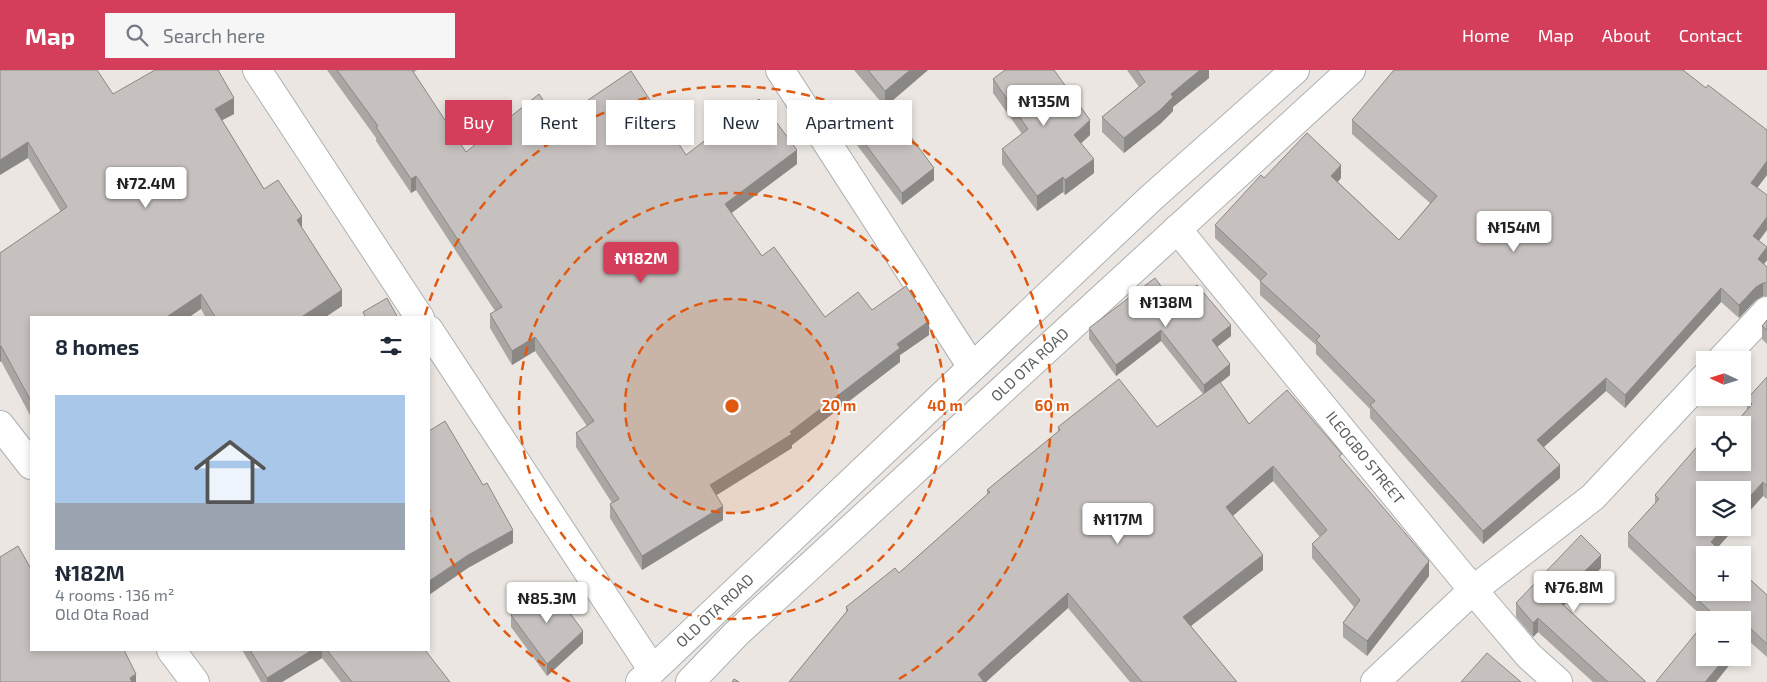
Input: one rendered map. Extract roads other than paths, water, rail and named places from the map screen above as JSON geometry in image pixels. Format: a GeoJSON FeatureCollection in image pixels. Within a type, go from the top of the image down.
{"type":"FeatureCollection","features":[{"type":"Feature","properties":{"kind":"street"},"geometry":{"type":"LineString","coordinates":[[257,70],[419,316]]}},
{"type":"Feature","properties":{"kind":"street"},"geometry":{"type":"LineString","coordinates":[[780,70],[972,367]]}},
{"type":"Feature","properties":{"kind":"street","name":"OLD OTA ROAD"},"geometry":{"type":"LineString","coordinates":[[646,675],[716,612],[1151,198],[1295,70]]}},
{"type":"Feature","properties":{"kind":"street","name":"OLD OTA ROAD"},"geometry":{"type":"LineString","coordinates":[[690,682],[736,634],[1351,70]]}},
{"type":"Feature","properties":{"kind":"street","name":"ILEOGBO STREET"},"geometry":{"type":"LineString","coordinates":[[1177,229],[1473,590],[1529,656],[1558,682]]}},
{"type":"Feature","properties":{"kind":"street"},"geometry":{"type":"LineString","coordinates":[[1729,351],[1767,311]]}},
{"type":"Feature","properties":{"kind":"street"},"geometry":{"type":"LineString","coordinates":[[430,332],[646,675]]}},
{"type":"Feature","properties":{"kind":"street"},"geometry":{"type":"LineString","coordinates":[[1375,682],[1473,590],[1593,497],[1696,387]]}},
{"type":"Feature","properties":{"kind":"street"},"geometry":{"type":"LineString","coordinates":[[0,425],[30,463]]}},
{"type":"Feature","properties":{"kind":"street"},"geometry":{"type":"LineString","coordinates":[[172,651],[195,682]]}}]}
